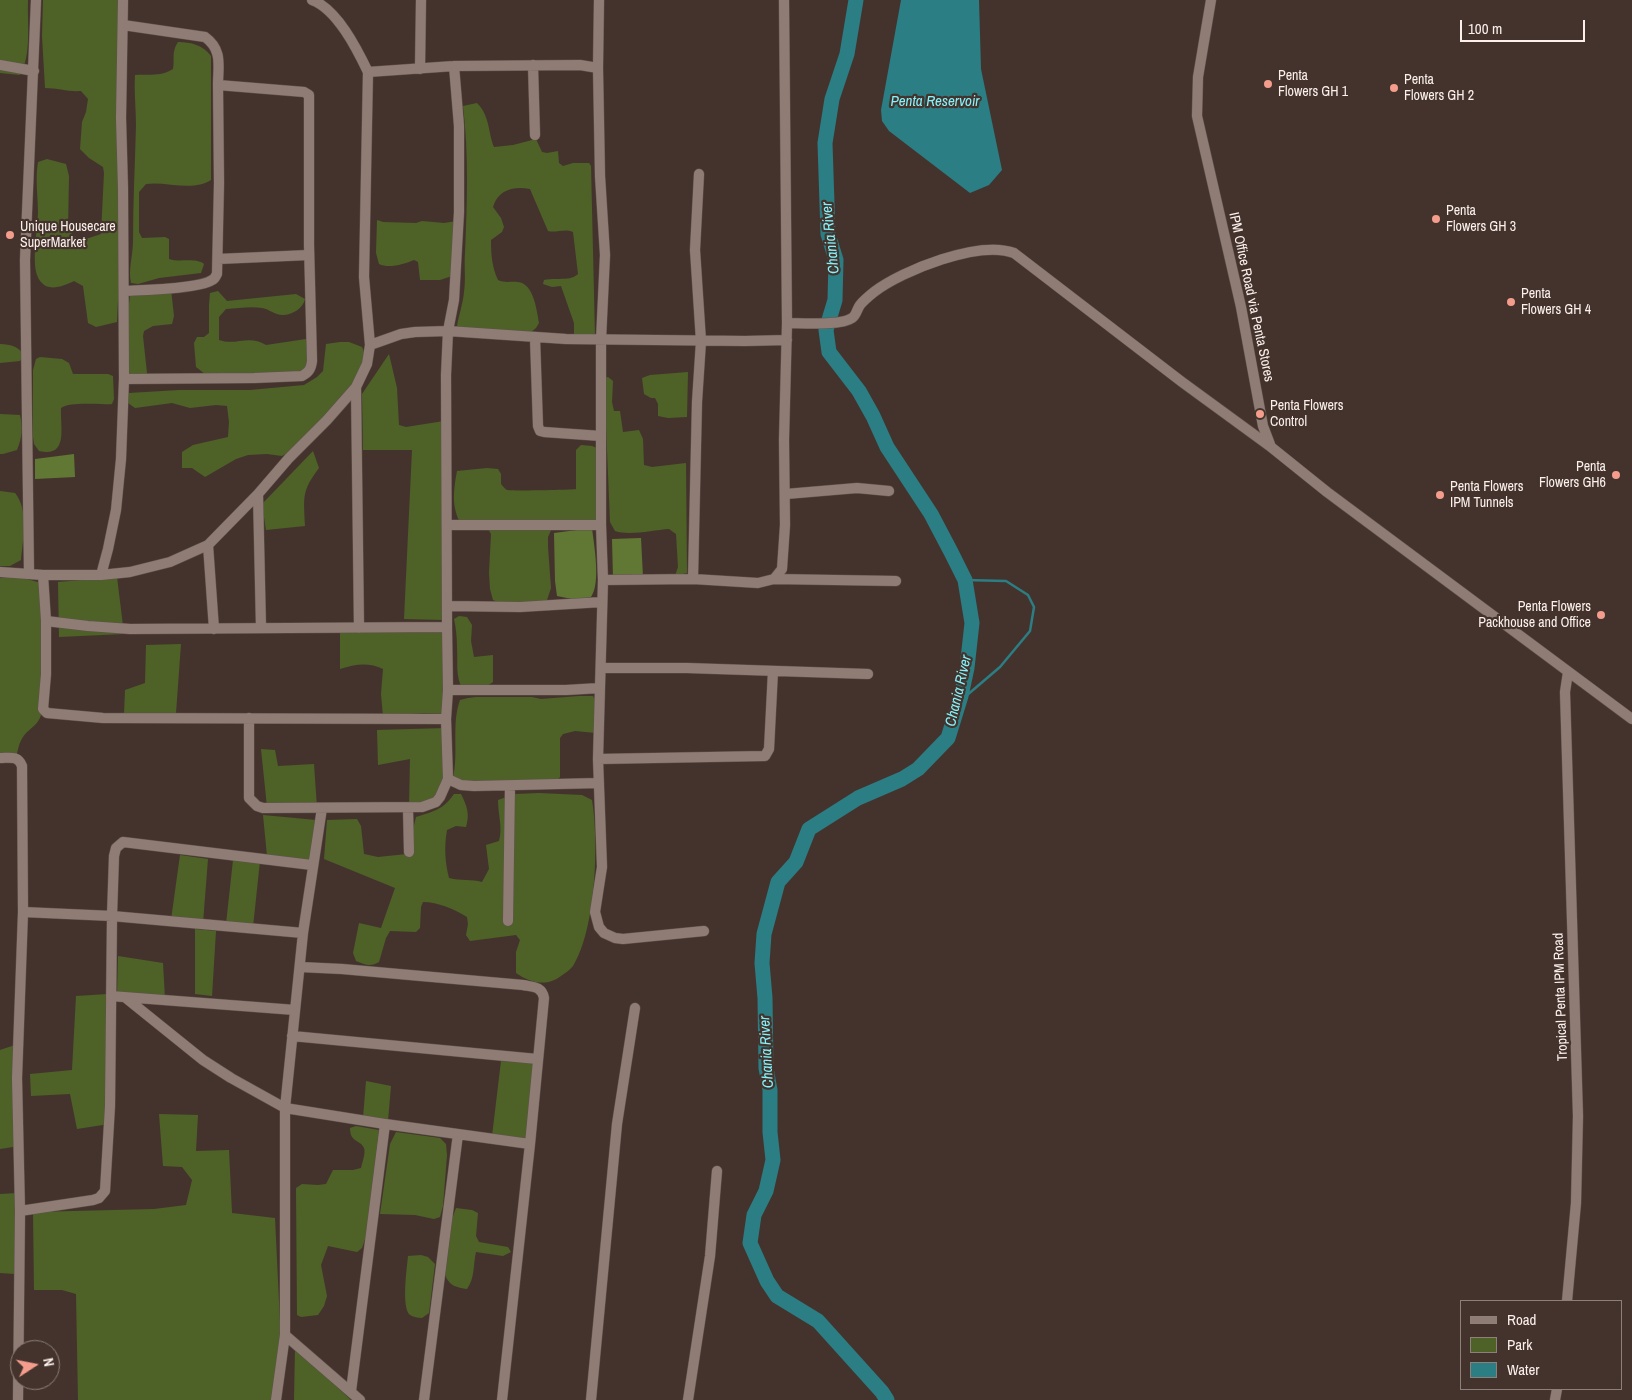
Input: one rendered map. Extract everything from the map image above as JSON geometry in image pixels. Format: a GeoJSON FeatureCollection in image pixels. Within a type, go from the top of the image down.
{"type":"FeatureCollection","features":[{"type":"Feature","properties":{"kind":"street"},"geometry":{"type":"LineString","coordinates":[[30,573],[25,260],[36,0]]}},
{"type":"Feature","properties":{"kind":"street"},"geometry":{"type":"LineString","coordinates":[[101,575],[116,510],[121,459],[124,379],[124,189],[121,118],[124,0]]}},
{"type":"Feature","properties":{"kind":"street"},"geometry":{"type":"LineString","coordinates":[[420,68],[421,0]]}},
{"type":"Feature","properties":{"kind":"street"},"geometry":{"type":"LineString","coordinates":[[599,0],[600,176],[605,255],[601,340],[600,525],[603,580],[598,759],[602,867],[595,912],[599,927],[604,933],[623,939],[704,930]]}},
{"type":"Feature","properties":{"kind":"street"},"geometry":{"type":"LineString","coordinates":[[774,579],[782,569],[786,494],[784,440],[787,323],[784,0]]}},
{"type":"Feature","properties":{"kind":"street","name":"IPM Office Road via Penta Stores"},"geometry":{"type":"LineString","coordinates":[[1211,0],[1198,77],[1197,116],[1241,307],[1262,420],[1271,447]]}},
{"type":"Feature","properties":{"kind":"street"},"geometry":{"type":"LineString","coordinates":[[0,572],[101,575],[130,572],[170,562],[208,544],[258,494],[289,458],[328,420],[356,387],[367,364],[370,345],[364,277],[368,72],[360,54],[338,20],[319,1]]}},
{"type":"Feature","properties":{"kind":"street"},"geometry":{"type":"LineString","coordinates":[[123,25],[205,37],[215,46],[219,56],[217,274],[211,281],[167,288],[124,291]]}},
{"type":"Feature","properties":{"kind":"street"},"geometry":{"type":"LineString","coordinates":[[0,65],[34,71]]}},
{"type":"Feature","properties":{"kind":"street"},"geometry":{"type":"LineString","coordinates":[[368,72],[454,66],[580,65],[598,68]]}},
{"type":"Feature","properties":{"kind":"street"},"geometry":{"type":"LineString","coordinates":[[249,718],[249,798],[253,804],[263,808],[422,808],[436,802],[448,779],[446,718],[448,606],[446,375],[448,331],[454,300],[459,212],[459,126],[454,66]]}},
{"type":"Feature","properties":{"kind":"street"},"geometry":{"type":"LineString","coordinates":[[533,66],[535,135]]}},
{"type":"Feature","properties":{"kind":"street"},"geometry":{"type":"LineString","coordinates":[[124,379],[302,376],[311,369],[309,96],[304,92],[218,85]]}},
{"type":"Feature","properties":{"kind":"street"},"geometry":{"type":"LineString","coordinates":[[693,579],[701,340],[695,250],[699,174]]}},
{"type":"Feature","properties":{"kind":"street"},"geometry":{"type":"LineString","coordinates":[[787,323],[824,324],[850,319],[854,317],[862,303],[872,294],[914,269],[958,256],[984,251],[1007,250],[1014,253],[1174,376],[1271,447],[1327,492],[1632,719]]}},
{"type":"Feature","properties":{"kind":"street"},"geometry":{"type":"LineString","coordinates":[[218,259],[309,255]]}},
{"type":"Feature","properties":{"kind":"street"},"geometry":{"type":"LineString","coordinates":[[370,345],[401,334],[448,331],[535,338],[601,340],[787,340]]}},
{"type":"Feature","properties":{"kind":"street"},"geometry":{"type":"LineString","coordinates":[[535,338],[537,410],[540,430],[544,432],[601,436]]}},
{"type":"Feature","properties":{"kind":"street"},"geometry":{"type":"LineString","coordinates":[[356,387],[359,628]]}},
{"type":"Feature","properties":{"kind":"street"},"geometry":{"type":"LineString","coordinates":[[786,494],[857,488],[888,492]]}},
{"type":"Feature","properties":{"kind":"street"},"geometry":{"type":"LineString","coordinates":[[258,494],[262,628]]}},
{"type":"Feature","properties":{"kind":"street"},"geometry":{"type":"LineString","coordinates":[[447,525],[600,525]]}},
{"type":"Feature","properties":{"kind":"street"},"geometry":{"type":"LineString","coordinates":[[208,544],[214,629]]}},
{"type":"Feature","properties":{"kind":"street"},"geometry":{"type":"LineString","coordinates":[[43,574],[46,621],[46,674],[43,709],[45,712],[104,718],[446,718]]}},
{"type":"Feature","properties":{"kind":"street"},"geometry":{"type":"LineString","coordinates":[[603,580],[693,579],[758,583],[774,579],[896,581]]}},
{"type":"Feature","properties":{"kind":"street"},"geometry":{"type":"LineString","coordinates":[[448,606],[520,606],[602,602]]}},
{"type":"Feature","properties":{"kind":"street"},"geometry":{"type":"LineString","coordinates":[[46,621],[121,628],[447,627]]}},
{"type":"Feature","properties":{"kind":"street"},"geometry":{"type":"LineString","coordinates":[[601,668],[687,668],[868,674]]}},
{"type":"Feature","properties":{"kind":"street","name":"Tropical Penta IPM Road"},"geometry":{"type":"LineString","coordinates":[[1565,669],[1578,1116],[1576,1203],[1567,1300]]}},
{"type":"Feature","properties":{"kind":"street"},"geometry":{"type":"LineString","coordinates":[[598,759],[766,756],[769,749],[773,672]]}},
{"type":"Feature","properties":{"kind":"street"},"geometry":{"type":"LineString","coordinates":[[448,690],[566,690],[600,688]]}},
{"type":"Feature","properties":{"kind":"street"},"geometry":{"type":"LineString","coordinates":[[0,758],[18,759],[23,771],[23,912],[18,1078],[20,1211],[18,1400]]}},
{"type":"Feature","properties":{"kind":"street"},"geometry":{"type":"LineString","coordinates":[[448,779],[474,786],[598,783]]}},
{"type":"Feature","properties":{"kind":"street"},"geometry":{"type":"LineString","coordinates":[[508,921],[510,786]]}},
{"type":"Feature","properties":{"kind":"street"},"geometry":{"type":"LineString","coordinates":[[276,1400],[285,1335],[285,1108],[303,933],[322,808]]}},
{"type":"Feature","properties":{"kind":"street"},"geometry":{"type":"LineString","coordinates":[[408,808],[409,852]]}},
{"type":"Feature","properties":{"kind":"street"},"geometry":{"type":"LineString","coordinates":[[20,1211],[93,1200],[99,1198],[105,1191],[110,1106],[112,916],[114,856],[116,848],[123,842],[312,865]]}},
{"type":"Feature","properties":{"kind":"street"},"geometry":{"type":"LineString","coordinates":[[23,912],[112,916],[303,933]]}},
{"type":"Feature","properties":{"kind":"street"},"geometry":{"type":"LineString","coordinates":[[300,966],[537,987],[543,993],[530,1144],[502,1400]]}},
{"type":"Feature","properties":{"kind":"street"},"geometry":{"type":"LineString","coordinates":[[111,996],[295,1010]]}},
{"type":"Feature","properties":{"kind":"street"},"geometry":{"type":"LineString","coordinates":[[126,998],[203,1060],[285,1108],[530,1144]]}},
{"type":"Feature","properties":{"kind":"street"},"geometry":{"type":"LineString","coordinates":[[591,1400],[618,1124],[635,1008]]}},
{"type":"Feature","properties":{"kind":"street"},"geometry":{"type":"LineString","coordinates":[[292,1036],[537,1059]]}},
{"type":"Feature","properties":{"kind":"street"},"geometry":{"type":"LineString","coordinates":[[351,1391],[385,1124]]}},
{"type":"Feature","properties":{"kind":"street"},"geometry":{"type":"LineString","coordinates":[[424,1400],[458,1134]]}},
{"type":"Feature","properties":{"kind":"street"},"geometry":{"type":"LineString","coordinates":[[688,1400],[710,1256],[717,1171]]}},
{"type":"Feature","properties":{"kind":"street"},"geometry":{"type":"LineString","coordinates":[[285,1335],[360,1400]]}},
{"type":"Feature","properties":{"kind":"green space"},"geometry":{"type":"Polygon","coordinates":[[[0,0],[28,0],[28,48],[24,67],[20,75],[0,73],[0,0]]]}},
{"type":"Feature","properties":{"kind":"green space"},"geometry":{"type":"Polygon","coordinates":[[[43,0],[121,0],[124,169],[117,322],[96,327],[88,323],[83,286],[74,281],[61,286],[48,287],[37,276],[35,268],[38,162],[47,159],[66,164],[69,176],[68,230],[76,237],[83,239],[101,234],[104,173],[103,167],[89,158],[80,149],[82,122],[88,99],[81,91],[45,88],[42,36],[43,0]]]}},
{"type":"Feature","properties":{"kind":"green space"},"geometry":{"type":"Polygon","coordinates":[[[178,42],[196,45],[204,49],[211,56],[211,180],[188,186],[146,184],[139,192],[139,232],[142,238],[165,237],[169,239],[169,259],[196,261],[204,264],[201,273],[159,278],[138,284],[131,283],[136,125],[135,75],[159,74],[173,69],[174,52],[178,42]]]}},
{"type":"Feature","properties":{"kind":"green space"},"geometry":{"type":"Polygon","coordinates":[[[477,103],[487,119],[494,147],[513,145],[536,139],[542,152],[558,151],[559,163],[563,166],[573,163],[589,163],[591,166],[595,337],[574,335],[574,323],[561,286],[552,287],[543,284],[544,280],[567,279],[578,274],[573,232],[567,230],[548,231],[530,189],[524,188],[507,190],[495,201],[493,207],[501,218],[504,227],[502,232],[491,240],[492,256],[498,280],[522,283],[529,290],[534,300],[539,323],[531,332],[462,328],[457,326],[465,282],[467,180],[463,106],[477,103]]]}},
{"type":"Feature","properties":{"kind":"green space"},"geometry":{"type":"Polygon","coordinates":[[[377,220],[383,222],[416,223],[422,221],[444,223],[457,221],[452,276],[440,280],[420,280],[418,262],[414,260],[392,266],[379,264],[376,253],[377,220]]]}},
{"type":"Feature","properties":{"kind":"green space"},"geometry":{"type":"Polygon","coordinates":[[[171,289],[174,316],[172,324],[153,326],[144,331],[147,373],[145,381],[128,380],[128,311],[130,296],[136,293],[171,289]]]}},
{"type":"Feature","properties":{"kind":"green space"},"geometry":{"type":"Polygon","coordinates":[[[218,291],[227,301],[296,294],[305,299],[298,310],[285,315],[258,307],[226,309],[219,317],[219,340],[231,342],[254,340],[266,345],[306,339],[310,363],[306,369],[287,375],[205,374],[196,367],[194,343],[197,337],[204,337],[209,333],[210,293],[218,291]]]}},
{"type":"Feature","properties":{"kind":"green space"},"geometry":{"type":"Polygon","coordinates":[[[349,342],[362,347],[367,359],[363,373],[297,448],[282,456],[267,454],[248,455],[236,459],[205,477],[192,468],[182,468],[182,452],[193,445],[228,437],[227,406],[216,405],[190,408],[172,403],[135,408],[128,403],[129,393],[179,390],[250,390],[304,385],[323,371],[326,344],[349,342]]]}},
{"type":"Feature","properties":{"kind":"green space"},"geometry":{"type":"Polygon","coordinates":[[[0,344],[14,346],[24,355],[20,361],[0,363],[0,344]]]}},
{"type":"Feature","properties":{"kind":"green space"},"geometry":{"type":"Polygon","coordinates":[[[389,354],[397,388],[399,425],[406,427],[444,421],[445,620],[404,619],[412,450],[363,450],[362,394],[389,354]]]}},
{"type":"Feature","properties":{"kind":"green space"},"geometry":{"type":"Polygon","coordinates":[[[40,357],[62,359],[69,363],[73,374],[108,374],[113,376],[114,399],[112,404],[78,404],[61,408],[61,439],[55,450],[49,452],[39,451],[34,444],[33,437],[33,370],[36,359],[40,357]]]}},
{"type":"Feature","properties":{"kind":"green space"},"geometry":{"type":"Polygon","coordinates":[[[688,372],[687,417],[668,418],[658,416],[658,404],[655,398],[644,394],[642,378],[650,375],[688,372]]]}},
{"type":"Feature","properties":{"kind":"green space"},"geometry":{"type":"Polygon","coordinates":[[[608,377],[613,381],[612,402],[614,411],[620,411],[623,432],[639,430],[643,439],[644,465],[652,467],[686,463],[687,573],[675,576],[678,567],[676,534],[669,529],[634,533],[621,532],[615,531],[610,522],[604,378],[608,377]]]}},
{"type":"Feature","properties":{"kind":"green space"},"geometry":{"type":"Polygon","coordinates":[[[0,414],[20,415],[22,424],[17,450],[3,454],[0,454],[0,414]]]}},
{"type":"Feature","properties":{"kind":"green space"},"geometry":{"type":"Polygon","coordinates":[[[581,445],[597,448],[599,519],[592,525],[552,528],[548,537],[551,588],[547,600],[520,604],[493,600],[489,573],[491,534],[487,527],[464,529],[460,522],[454,501],[457,471],[487,468],[498,469],[501,474],[501,484],[507,490],[576,489],[576,450],[581,445]]]}},
{"type":"Feature","properties":{"kind":"green space"},"geometry":{"type":"Polygon","coordinates":[[[313,451],[319,468],[306,489],[305,526],[266,530],[262,504],[313,451]]]}},
{"type":"Feature","properties":{"kind":"green space"},"geometry":{"type":"Polygon","coordinates":[[[74,454],[75,477],[35,479],[35,459],[74,454]]]}},
{"type":"Feature","properties":{"kind":"green space"},"geometry":{"type":"Polygon","coordinates":[[[0,491],[15,493],[24,516],[21,560],[10,566],[0,566],[0,491]]]}},
{"type":"Feature","properties":{"kind":"green space"},"geometry":{"type":"Polygon","coordinates":[[[592,528],[596,583],[591,597],[577,600],[557,596],[554,533],[592,528]]]}},
{"type":"Feature","properties":{"kind":"green space"},"geometry":{"type":"Polygon","coordinates":[[[641,538],[643,577],[613,578],[612,539],[641,538]]]}},
{"type":"Feature","properties":{"kind":"green space"},"geometry":{"type":"Polygon","coordinates":[[[20,577],[41,583],[50,595],[44,612],[42,711],[37,723],[21,740],[15,760],[0,761],[0,578],[20,577]]]}},
{"type":"Feature","properties":{"kind":"green space"},"geometry":{"type":"Polygon","coordinates":[[[117,577],[124,634],[59,637],[58,582],[117,577]]]}},
{"type":"Feature","properties":{"kind":"green space"},"geometry":{"type":"Polygon","coordinates":[[[459,616],[467,617],[472,625],[471,641],[474,657],[493,655],[493,682],[487,686],[463,690],[460,685],[454,619],[459,616]]]}},
{"type":"Feature","properties":{"kind":"green space"},"geometry":{"type":"Polygon","coordinates":[[[340,633],[446,633],[445,714],[424,713],[383,716],[381,694],[383,669],[362,664],[340,669],[340,633]]]}},
{"type":"Feature","properties":{"kind":"green space"},"geometry":{"type":"Polygon","coordinates":[[[181,644],[176,713],[124,714],[125,690],[145,683],[146,645],[181,644]]]}},
{"type":"Feature","properties":{"kind":"green space"},"geometry":{"type":"Polygon","coordinates":[[[593,696],[597,704],[596,733],[575,731],[563,734],[560,738],[560,777],[555,783],[467,784],[453,778],[455,768],[455,729],[460,700],[476,697],[532,697],[541,699],[593,696]]]}},
{"type":"Feature","properties":{"kind":"green space"},"geometry":{"type":"Polygon","coordinates":[[[446,728],[443,781],[439,797],[409,807],[410,759],[378,765],[377,730],[446,728]]]}},
{"type":"Feature","properties":{"kind":"green space"},"geometry":{"type":"Polygon","coordinates":[[[261,749],[275,750],[278,766],[314,764],[317,808],[267,807],[261,749]]]}},
{"type":"Feature","properties":{"kind":"green space"},"geometry":{"type":"Polygon","coordinates":[[[454,794],[461,794],[465,802],[468,818],[466,827],[456,826],[447,830],[445,854],[449,878],[482,882],[489,869],[486,845],[499,841],[500,836],[498,800],[515,794],[582,795],[592,800],[595,862],[591,909],[581,950],[570,969],[550,982],[544,983],[527,979],[516,973],[516,952],[520,940],[516,935],[470,941],[466,935],[467,917],[446,906],[423,902],[420,928],[416,932],[390,931],[379,962],[368,965],[356,961],[353,953],[359,923],[381,928],[395,888],[324,859],[327,820],[357,819],[361,826],[364,854],[378,857],[407,854],[416,817],[442,807],[454,794]]]}},
{"type":"Feature","properties":{"kind":"green space"},"geometry":{"type":"Polygon","coordinates":[[[263,815],[316,820],[315,861],[267,856],[263,815]]]}},
{"type":"Feature","properties":{"kind":"green space"},"geometry":{"type":"Polygon","coordinates":[[[180,855],[208,859],[203,923],[171,920],[180,855]]]}},
{"type":"Feature","properties":{"kind":"green space"},"geometry":{"type":"Polygon","coordinates":[[[233,860],[260,861],[253,927],[226,924],[233,860]]]}},
{"type":"Feature","properties":{"kind":"green space"},"geometry":{"type":"Polygon","coordinates":[[[195,929],[216,931],[212,996],[195,994],[195,929]]]}},
{"type":"Feature","properties":{"kind":"green space"},"geometry":{"type":"Polygon","coordinates":[[[118,956],[163,963],[165,999],[117,996],[118,956]]]}},
{"type":"Feature","properties":{"kind":"green space"},"geometry":{"type":"Polygon","coordinates":[[[108,994],[109,1124],[77,1129],[70,1094],[31,1096],[30,1074],[72,1070],[76,996],[108,994]]]}},
{"type":"Feature","properties":{"kind":"green space"},"geometry":{"type":"Polygon","coordinates":[[[15,1045],[16,1126],[13,1147],[0,1149],[0,1050],[15,1045]]]}},
{"type":"Feature","properties":{"kind":"green space"},"geometry":{"type":"Polygon","coordinates":[[[501,1061],[534,1062],[527,1141],[492,1136],[501,1061]]]}},
{"type":"Feature","properties":{"kind":"green space"},"geometry":{"type":"Polygon","coordinates":[[[366,1081],[391,1086],[388,1121],[363,1118],[366,1081]]]}},
{"type":"Feature","properties":{"kind":"green space"},"geometry":{"type":"Polygon","coordinates":[[[159,1114],[198,1115],[196,1151],[229,1150],[232,1213],[275,1218],[281,1343],[274,1400],[78,1400],[76,1294],[62,1290],[34,1290],[33,1212],[154,1209],[186,1205],[192,1180],[182,1167],[163,1166],[159,1114]]]}},
{"type":"Feature","properties":{"kind":"green space"},"geometry":{"type":"Polygon","coordinates":[[[356,1126],[379,1130],[366,1237],[362,1248],[357,1252],[328,1246],[321,1265],[327,1296],[324,1306],[318,1315],[301,1317],[297,1315],[296,1188],[302,1184],[326,1184],[333,1170],[361,1168],[364,1148],[353,1139],[350,1133],[350,1128],[356,1126]]]}},
{"type":"Feature","properties":{"kind":"green space"},"geometry":{"type":"Polygon","coordinates":[[[396,1132],[440,1138],[446,1144],[447,1155],[443,1206],[440,1217],[434,1219],[415,1215],[380,1214],[390,1144],[396,1132]]]}},
{"type":"Feature","properties":{"kind":"green space"},"geometry":{"type":"Polygon","coordinates":[[[18,1193],[15,1274],[0,1273],[0,1194],[18,1193]]]}},
{"type":"Feature","properties":{"kind":"green space"},"geometry":{"type":"Polygon","coordinates":[[[456,1208],[472,1210],[478,1213],[476,1236],[479,1242],[508,1247],[511,1252],[503,1256],[476,1252],[473,1276],[467,1289],[453,1285],[445,1275],[452,1219],[456,1208]]]}},
{"type":"Feature","properties":{"kind":"green space"},"geometry":{"type":"Polygon","coordinates":[[[421,1255],[428,1257],[435,1264],[429,1313],[422,1318],[410,1315],[407,1311],[405,1296],[408,1256],[421,1255]]]}},
{"type":"Feature","properties":{"kind":"green space"},"geometry":{"type":"Polygon","coordinates":[[[295,1348],[351,1400],[294,1400],[295,1348]]]}},
{"type":"Feature","properties":{"kind":"water","name":"Penta Reservoir"},"geometry":{"type":"Polygon","coordinates":[[[901,0],[979,0],[981,69],[1002,170],[989,185],[970,193],[889,131],[882,121],[881,110],[901,0]]]}},
{"type":"Feature","properties":{"kind":"waterway","name":"Chania River"},"geometry":{"type":"LineString","coordinates":[[856,0],[847,54],[832,99],[825,143],[828,234],[836,260],[835,300],[826,330],[829,352],[859,391],[887,447],[931,514],[965,580],[972,623],[967,668],[961,696],[948,738],[918,769],[902,779],[858,798],[809,829],[796,862],[778,882],[764,934],[762,963],[765,998],[766,1068],[770,1090],[770,1132],[773,1160],[766,1191],[754,1215],[750,1243],[767,1281],[777,1296],[818,1321],[887,1400]]}},
{"type":"Feature","properties":{"kind":"waterway"},"geometry":{"type":"LineString","coordinates":[[965,580],[1006,581],[1028,595],[1034,607],[1030,631],[1000,667],[966,696]]}},
{"type":"Feature","properties":{"kind":"place","name":"Penta Flowers GH 1"},"geometry":{"type":"Point","coordinates":[1268,84]}},
{"type":"Feature","properties":{"kind":"place","name":"Penta Flowers GH 2"},"geometry":{"type":"Point","coordinates":[1394,88]}},
{"type":"Feature","properties":{"kind":"place","name":"Penta Flowers GH 3"},"geometry":{"type":"Point","coordinates":[1436,219]}},
{"type":"Feature","properties":{"kind":"place","name":"Unique Housecare SuperMarket"},"geometry":{"type":"Point","coordinates":[10,235]}},
{"type":"Feature","properties":{"kind":"place","name":"Penta Flowers GH 4"},"geometry":{"type":"Point","coordinates":[1511,302]}},
{"type":"Feature","properties":{"kind":"place","name":"Penta Flowers Control"},"geometry":{"type":"Point","coordinates":[1260,414]}},
{"type":"Feature","properties":{"kind":"place","name":"Penta Flowers GH6"},"geometry":{"type":"Point","coordinates":[1616,475]}},
{"type":"Feature","properties":{"kind":"place","name":"Penta Flowers IPM Tunnels"},"geometry":{"type":"Point","coordinates":[1440,495]}},
{"type":"Feature","properties":{"kind":"place","name":"Penta Flowers Packhouse and Office"},"geometry":{"type":"Point","coordinates":[1601,615]}}]}
